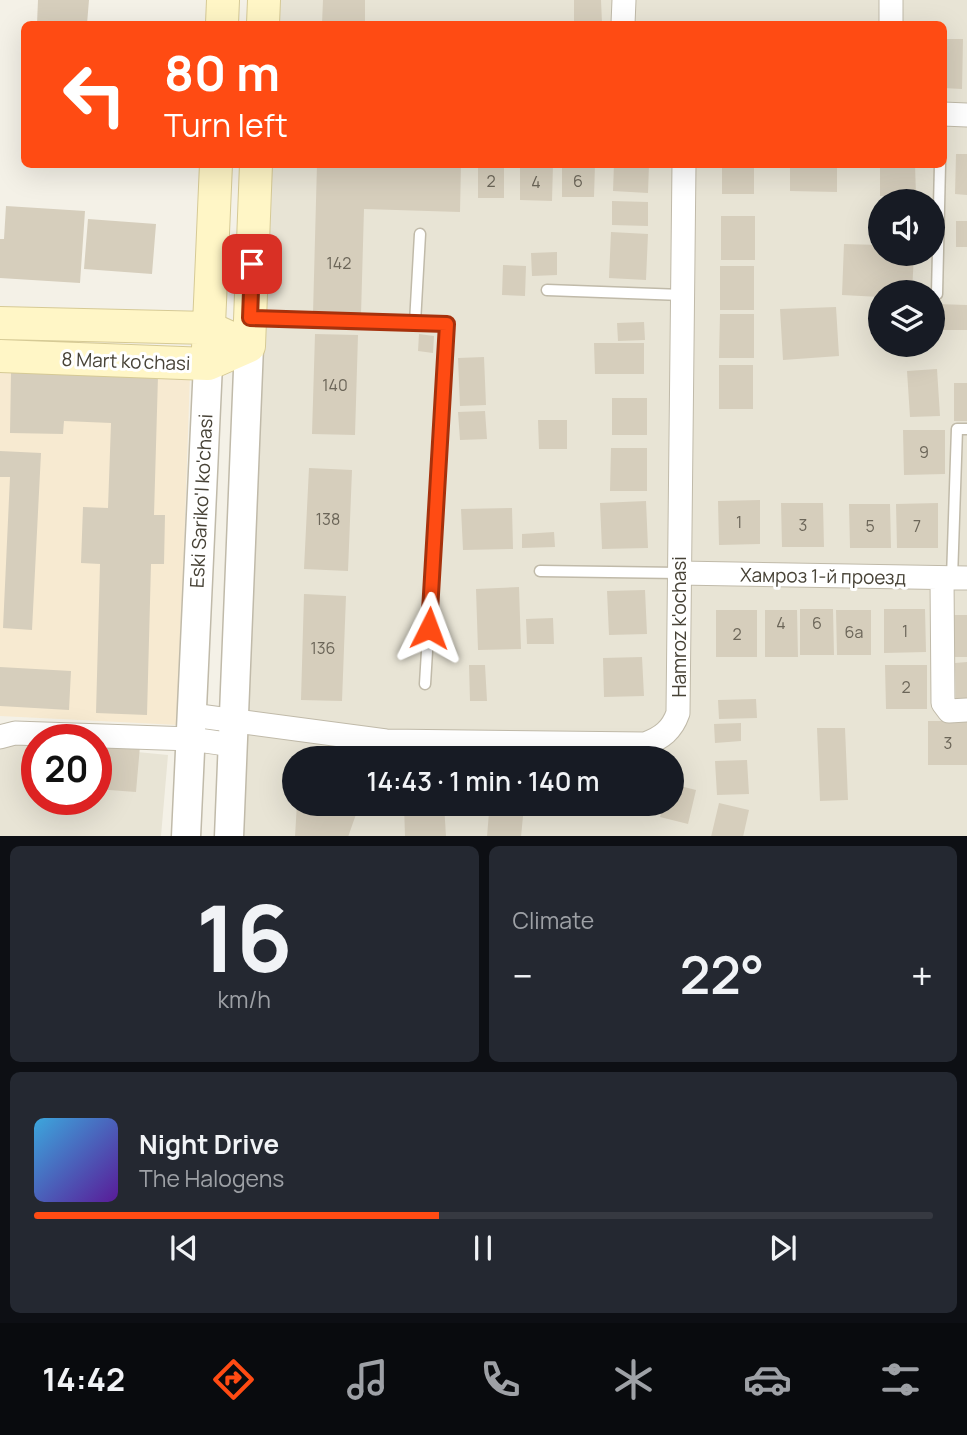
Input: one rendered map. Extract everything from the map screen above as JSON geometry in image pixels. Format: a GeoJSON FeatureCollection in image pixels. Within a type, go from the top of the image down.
{"type":"FeatureCollection","features":[{"type":"Feature","properties":{"kind":"main road"},"geometry":{"type":"LineString","coordinates":[[222,21],[223,0]]}},
{"type":"Feature","properties":{"kind":"main road"},"geometry":{"type":"LineString","coordinates":[[263,21],[264,0]]}},
{"type":"Feature","properties":{"kind":"main road","name":"Eski Sariko'l ko'chasi"},"geometry":{"type":"LineString","coordinates":[[208,364],[216,168]]}},
{"type":"Feature","properties":{"kind":"main road"},"geometry":{"type":"LineString","coordinates":[[209,328],[250,332],[256,168]]}},
{"type":"Feature","properties":{"kind":"main road","name":"8 Mart ko'chasi"},"geometry":{"type":"LineString","coordinates":[[0,323],[209,328]]}},
{"type":"Feature","properties":{"kind":"main road","name":"8 Mart ko'chasi"},"geometry":{"type":"LineString","coordinates":[[0,356],[208,364],[250,332]]}},
{"type":"Feature","properties":{"kind":"street"},"geometry":{"type":"LineString","coordinates":[[623,21],[624,0]]}},
{"type":"Feature","properties":{"kind":"street"},"geometry":{"type":"LineString","coordinates":[[891,0],[891,21]]}},
{"type":"Feature","properties":{"kind":"street"},"geometry":{"type":"LineString","coordinates":[[947,114],[967,115]]}},
{"type":"Feature","properties":{"kind":"street","name":"Hamroz k'ochasi"},"geometry":{"type":"LineString","coordinates":[[0,737],[15,733],[191,727],[233,733],[386,741],[645,744],[666,733],[674,724],[678,712],[684,168]]}},
{"type":"Feature","properties":{"kind":"street"},"geometry":{"type":"LineString","coordinates":[[229,836],[250,332]]}},
{"type":"Feature","properties":{"kind":"street","name":"Eski Sariko'l ko'chasi"},"geometry":{"type":"LineString","coordinates":[[186,836],[208,364]]}},
{"type":"Feature","properties":{"kind":"street","name":"Хамроз 1-й проезд"},"geometry":{"type":"LineString","coordinates":[[679,573],[954,578]]}},
{"type":"Feature","properties":{"kind":"street"},"geometry":{"type":"LineString","coordinates":[[954,578],[943,703],[949,711],[967,710]]}},
{"type":"Feature","properties":{"kind":"lane"},"geometry":{"type":"LineString","coordinates":[[937,280],[940,168]]}},
{"type":"Feature","properties":{"kind":"lane"},"geometry":{"type":"LineString","coordinates":[[415,323],[420,234]]}},
{"type":"Feature","properties":{"kind":"lane"},"geometry":{"type":"LineString","coordinates":[[547,290],[682,295]]}},
{"type":"Feature","properties":{"kind":"lane"},"geometry":{"type":"LineString","coordinates":[[250,332],[415,323],[447,324],[425,684]]}},
{"type":"Feature","properties":{"kind":"lane"},"geometry":{"type":"LineString","coordinates":[[954,578],[957,429],[967,429]]}},
{"type":"Feature","properties":{"kind":"lane"},"geometry":{"type":"LineString","coordinates":[[540,571],[679,573]]}},
{"type":"Feature","properties":{"kind":"shaded area"},"geometry":{"type":"Polygon","coordinates":[[[264,0],[967,0],[967,836],[229,836],[256,168],[947,168],[947,21],[263,21],[264,0]]]}},
{"type":"Feature","properties":{"kind":"shaded area"},"geometry":{"type":"Polygon","coordinates":[[[0,365],[190,374],[178,725],[0,716],[0,365]]]}},
{"type":"Feature","properties":{"kind":"shaded area"},"geometry":{"type":"Polygon","coordinates":[[[4,740],[21,742],[21,815],[112,815],[112,750],[168,755],[161,836],[0,836],[0,748],[4,740]]]}},
{"type":"Feature","properties":{"kind":"building"},"geometry":{"type":"Polygon","coordinates":[[[38,0],[89,0],[87,21],[37,21],[38,0]]]}},
{"type":"Feature","properties":{"kind":"building"},"geometry":{"type":"Polygon","coordinates":[[[323,0],[365,0],[365,21],[322,21],[323,0]]]}},
{"type":"Feature","properties":{"kind":"building"},"geometry":{"type":"Polygon","coordinates":[[[574,0],[601,0],[602,21],[574,21],[574,0]]]}},
{"type":"Feature","properties":{"kind":"building"},"geometry":{"type":"Polygon","coordinates":[[[947,39],[963,39],[962,89],[947,88],[947,39]]]}},
{"type":"Feature","properties":{"kind":"building"},"geometry":{"type":"Polygon","coordinates":[[[956,154],[967,154],[967,195],[955,194],[956,154]]]}},
{"type":"Feature","properties":{"kind":"building"},"geometry":{"type":"Polygon","coordinates":[[[317,168],[461,168],[460,212],[364,209],[361,315],[313,314],[317,168]]]}},
{"type":"Feature","properties":{"kind":"building"},"geometry":{"type":"Polygon","coordinates":[[[478,168],[504,168],[504,198],[478,198],[478,168]]]}},
{"type":"Feature","properties":{"kind":"building"},"geometry":{"type":"Polygon","coordinates":[[[520,168],[553,168],[552,201],[520,200],[520,168]]]}},
{"type":"Feature","properties":{"kind":"building"},"geometry":{"type":"Polygon","coordinates":[[[562,168],[595,168],[594,197],[562,197],[562,168]]]}},
{"type":"Feature","properties":{"kind":"building"},"geometry":{"type":"Polygon","coordinates":[[[614,168],[649,168],[648,193],[613,191],[614,168]]]}},
{"type":"Feature","properties":{"kind":"building"},"geometry":{"type":"Polygon","coordinates":[[[722,168],[754,168],[754,194],[722,194],[722,168]]]}},
{"type":"Feature","properties":{"kind":"building"},"geometry":{"type":"Polygon","coordinates":[[[790,168],[837,168],[837,192],[790,191],[790,168]]]}},
{"type":"Feature","properties":{"kind":"building"},"geometry":{"type":"Polygon","coordinates":[[[880,168],[915,168],[916,189],[880,189],[880,168]]]}},
{"type":"Feature","properties":{"kind":"building"},"geometry":{"type":"Polygon","coordinates":[[[612,201],[648,202],[648,226],[612,225],[612,201]]]}},
{"type":"Feature","properties":{"kind":"building"},"geometry":{"type":"Polygon","coordinates":[[[6,206],[85,211],[80,283],[0,278],[0,239],[4,239],[6,206]]]}},
{"type":"Feature","properties":{"kind":"building"},"geometry":{"type":"Polygon","coordinates":[[[721,216],[755,216],[755,260],[721,260],[721,216]]]}},
{"type":"Feature","properties":{"kind":"building"},"geometry":{"type":"Polygon","coordinates":[[[88,219],[156,224],[152,274],[84,269],[88,219]]]}},
{"type":"Feature","properties":{"kind":"building"},"geometry":{"type":"Polygon","coordinates":[[[956,221],[967,221],[967,247],[956,247],[956,221]]]}},
{"type":"Feature","properties":{"kind":"building"},"geometry":{"type":"Polygon","coordinates":[[[611,232],[648,234],[646,280],[609,278],[611,232]]]}},
{"type":"Feature","properties":{"kind":"building"},"geometry":{"type":"Polygon","coordinates":[[[844,244],[868,245],[868,266],[913,266],[913,280],[868,280],[868,296],[842,295],[844,244]]]}},
{"type":"Feature","properties":{"kind":"building"},"geometry":{"type":"Polygon","coordinates":[[[557,252],[557,275],[532,276],[531,253],[557,252]]]}},
{"type":"Feature","properties":{"kind":"building"},"geometry":{"type":"Polygon","coordinates":[[[503,265],[526,266],[525,296],[502,295],[503,265]]]}},
{"type":"Feature","properties":{"kind":"building"},"geometry":{"type":"Polygon","coordinates":[[[720,266],[754,266],[754,310],[720,310],[720,266]]]}},
{"type":"Feature","properties":{"kind":"building"},"geometry":{"type":"Polygon","coordinates":[[[945,304],[967,305],[967,330],[945,330],[945,304]]]}},
{"type":"Feature","properties":{"kind":"building"},"geometry":{"type":"Polygon","coordinates":[[[836,307],[839,356],[783,360],[780,309],[836,307]]]}},
{"type":"Feature","properties":{"kind":"building"},"geometry":{"type":"Polygon","coordinates":[[[720,314],[754,314],[754,358],[719,358],[720,314]]]}},
{"type":"Feature","properties":{"kind":"building"},"geometry":{"type":"Polygon","coordinates":[[[644,322],[645,340],[618,341],[617,323],[644,322]]]}},
{"type":"Feature","properties":{"kind":"building"},"geometry":{"type":"Polygon","coordinates":[[[315,334],[358,335],[355,435],[312,434],[315,334]]]}},
{"type":"Feature","properties":{"kind":"building"},"geometry":{"type":"Polygon","coordinates":[[[419,334],[434,336],[433,353],[418,351],[419,334]]]}},
{"type":"Feature","properties":{"kind":"building"},"geometry":{"type":"Polygon","coordinates":[[[594,343],[644,343],[644,374],[595,374],[594,343]]]}},
{"type":"Feature","properties":{"kind":"building"},"geometry":{"type":"Polygon","coordinates":[[[484,357],[486,405],[460,406],[458,358],[484,357]]]}},
{"type":"Feature","properties":{"kind":"building"},"geometry":{"type":"Polygon","coordinates":[[[719,365],[753,365],[753,409],[719,409],[719,365]]]}},
{"type":"Feature","properties":{"kind":"building"},"geometry":{"type":"Polygon","coordinates":[[[937,369],[940,416],[910,417],[907,371],[937,369]]]}},
{"type":"Feature","properties":{"kind":"building"},"geometry":{"type":"Polygon","coordinates":[[[11,372],[158,376],[154,515],[165,515],[164,564],[151,564],[147,715],[96,713],[100,564],[81,563],[83,507],[108,508],[111,423],[64,421],[63,434],[10,433],[11,372]]]}},
{"type":"Feature","properties":{"kind":"building"},"geometry":{"type":"Polygon","coordinates":[[[954,383],[967,383],[967,421],[954,421],[954,383]]]}},
{"type":"Feature","properties":{"kind":"building"},"geometry":{"type":"Polygon","coordinates":[[[612,398],[647,398],[647,435],[612,435],[612,398]]]}},
{"type":"Feature","properties":{"kind":"building"},"geometry":{"type":"Polygon","coordinates":[[[485,411],[487,439],[460,440],[458,412],[485,411]]]}},
{"type":"Feature","properties":{"kind":"building"},"geometry":{"type":"Polygon","coordinates":[[[538,420],[567,420],[567,449],[539,449],[538,420]]]}},
{"type":"Feature","properties":{"kind":"building"},"geometry":{"type":"Polygon","coordinates":[[[903,430],[945,430],[945,474],[904,475],[903,430]]]}},
{"type":"Feature","properties":{"kind":"building"},"geometry":{"type":"Polygon","coordinates":[[[611,448],[647,448],[647,491],[610,491],[611,448]]]}},
{"type":"Feature","properties":{"kind":"building"},"geometry":{"type":"Polygon","coordinates":[[[0,451],[41,453],[32,630],[3,628],[10,477],[0,477],[0,451]]]}},
{"type":"Feature","properties":{"kind":"building"},"geometry":{"type":"Polygon","coordinates":[[[309,468],[352,470],[348,571],[304,569],[309,468]]]}},
{"type":"Feature","properties":{"kind":"building"},"geometry":{"type":"Polygon","coordinates":[[[760,500],[760,544],[719,545],[718,501],[760,500]]]}},
{"type":"Feature","properties":{"kind":"building"},"geometry":{"type":"Polygon","coordinates":[[[646,501],[648,548],[602,549],[600,503],[646,501]]]}},
{"type":"Feature","properties":{"kind":"building"},"geometry":{"type":"Polygon","coordinates":[[[781,503],[823,503],[824,547],[782,547],[781,503]]]}},
{"type":"Feature","properties":{"kind":"building"},"geometry":{"type":"Polygon","coordinates":[[[938,503],[938,548],[897,548],[896,504],[938,503]]]}},
{"type":"Feature","properties":{"kind":"building"},"geometry":{"type":"Polygon","coordinates":[[[849,504],[890,504],[891,548],[850,548],[849,504]]]}},
{"type":"Feature","properties":{"kind":"building"},"geometry":{"type":"Polygon","coordinates":[[[512,508],[513,549],[463,550],[461,509],[512,508]]]}},
{"type":"Feature","properties":{"kind":"building"},"geometry":{"type":"Polygon","coordinates":[[[554,532],[555,547],[522,548],[522,534],[554,532]]]}},
{"type":"Feature","properties":{"kind":"building"},"geometry":{"type":"Polygon","coordinates":[[[519,587],[521,649],[478,650],[476,589],[519,587]]]}},
{"type":"Feature","properties":{"kind":"building"},"geometry":{"type":"Polygon","coordinates":[[[645,590],[647,634],[609,635],[607,591],[645,590]]]}},
{"type":"Feature","properties":{"kind":"building"},"geometry":{"type":"Polygon","coordinates":[[[304,594],[346,596],[342,701],[301,700],[304,594]]]}},
{"type":"Feature","properties":{"kind":"building"},"geometry":{"type":"Polygon","coordinates":[[[800,609],[833,609],[834,655],[800,655],[800,609]]]}},
{"type":"Feature","properties":{"kind":"building"},"geometry":{"type":"Polygon","coordinates":[[[884,609],[925,609],[926,652],[884,653],[884,609]]]}},
{"type":"Feature","properties":{"kind":"building"},"geometry":{"type":"Polygon","coordinates":[[[716,610],[757,610],[757,657],[716,657],[716,610]]]}},
{"type":"Feature","properties":{"kind":"building"},"geometry":{"type":"Polygon","coordinates":[[[765,610],[797,610],[798,657],[765,657],[765,610]]]}},
{"type":"Feature","properties":{"kind":"building"},"geometry":{"type":"Polygon","coordinates":[[[836,610],[871,610],[871,655],[837,655],[836,610]]]}},
{"type":"Feature","properties":{"kind":"building"},"geometry":{"type":"Polygon","coordinates":[[[952,615],[967,615],[967,657],[953,657],[952,615]]]}},
{"type":"Feature","properties":{"kind":"building"},"geometry":{"type":"Polygon","coordinates":[[[553,618],[554,644],[527,644],[526,619],[553,618]]]}},
{"type":"Feature","properties":{"kind":"building"},"geometry":{"type":"Polygon","coordinates":[[[642,657],[644,696],[604,697],[603,658],[642,657]]]}},
{"type":"Feature","properties":{"kind":"building"},"geometry":{"type":"Polygon","coordinates":[[[967,662],[967,700],[956,700],[955,663],[967,662]]]}},
{"type":"Feature","properties":{"kind":"building"},"geometry":{"type":"Polygon","coordinates":[[[469,665],[485,665],[487,701],[470,701],[469,665]]]}},
{"type":"Feature","properties":{"kind":"building"},"geometry":{"type":"Polygon","coordinates":[[[885,665],[927,665],[927,709],[886,709],[885,665]]]}},
{"type":"Feature","properties":{"kind":"building"},"geometry":{"type":"Polygon","coordinates":[[[0,667],[71,671],[69,710],[0,706],[0,667]]]}},
{"type":"Feature","properties":{"kind":"building"},"geometry":{"type":"Polygon","coordinates":[[[756,699],[757,718],[719,719],[718,700],[756,699]]]}},
{"type":"Feature","properties":{"kind":"building"},"geometry":{"type":"Polygon","coordinates":[[[928,721],[967,721],[967,765],[928,765],[928,721]]]}},
{"type":"Feature","properties":{"kind":"building"},"geometry":{"type":"Polygon","coordinates":[[[741,723],[741,741],[715,743],[714,724],[741,723]]]}},
{"type":"Feature","properties":{"kind":"building"},"geometry":{"type":"Polygon","coordinates":[[[817,728],[845,728],[848,800],[820,801],[817,728]]]}},
{"type":"Feature","properties":{"kind":"building"},"geometry":{"type":"Polygon","coordinates":[[[112,744],[140,746],[136,792],[112,790],[112,744]]]}},
{"type":"Feature","properties":{"kind":"building"},"geometry":{"type":"Polygon","coordinates":[[[747,760],[749,794],[717,795],[715,761],[747,760]]]}},
{"type":"Feature","properties":{"kind":"building"},"geometry":{"type":"Polygon","coordinates":[[[684,787],[696,790],[688,824],[660,817],[684,816],[684,787]]]}},
{"type":"Feature","properties":{"kind":"building"},"geometry":{"type":"Polygon","coordinates":[[[719,803],[749,810],[743,836],[711,836],[719,803]]]}},
{"type":"Feature","properties":{"kind":"building"},"geometry":{"type":"Polygon","coordinates":[[[296,816],[355,816],[348,836],[295,836],[296,816]]]}},
{"type":"Feature","properties":{"kind":"building"},"geometry":{"type":"Polygon","coordinates":[[[404,816],[445,816],[446,836],[405,836],[404,816]]]}},
{"type":"Feature","properties":{"kind":"building"},"geometry":{"type":"Polygon","coordinates":[[[489,816],[523,816],[521,836],[487,836],[489,816]]]}},
{"type":"Feature","properties":{"kind":"route"},"geometry":{"type":"LineString","coordinates":[[252,264],[250,318],[447,324],[429,628]]}}]}
